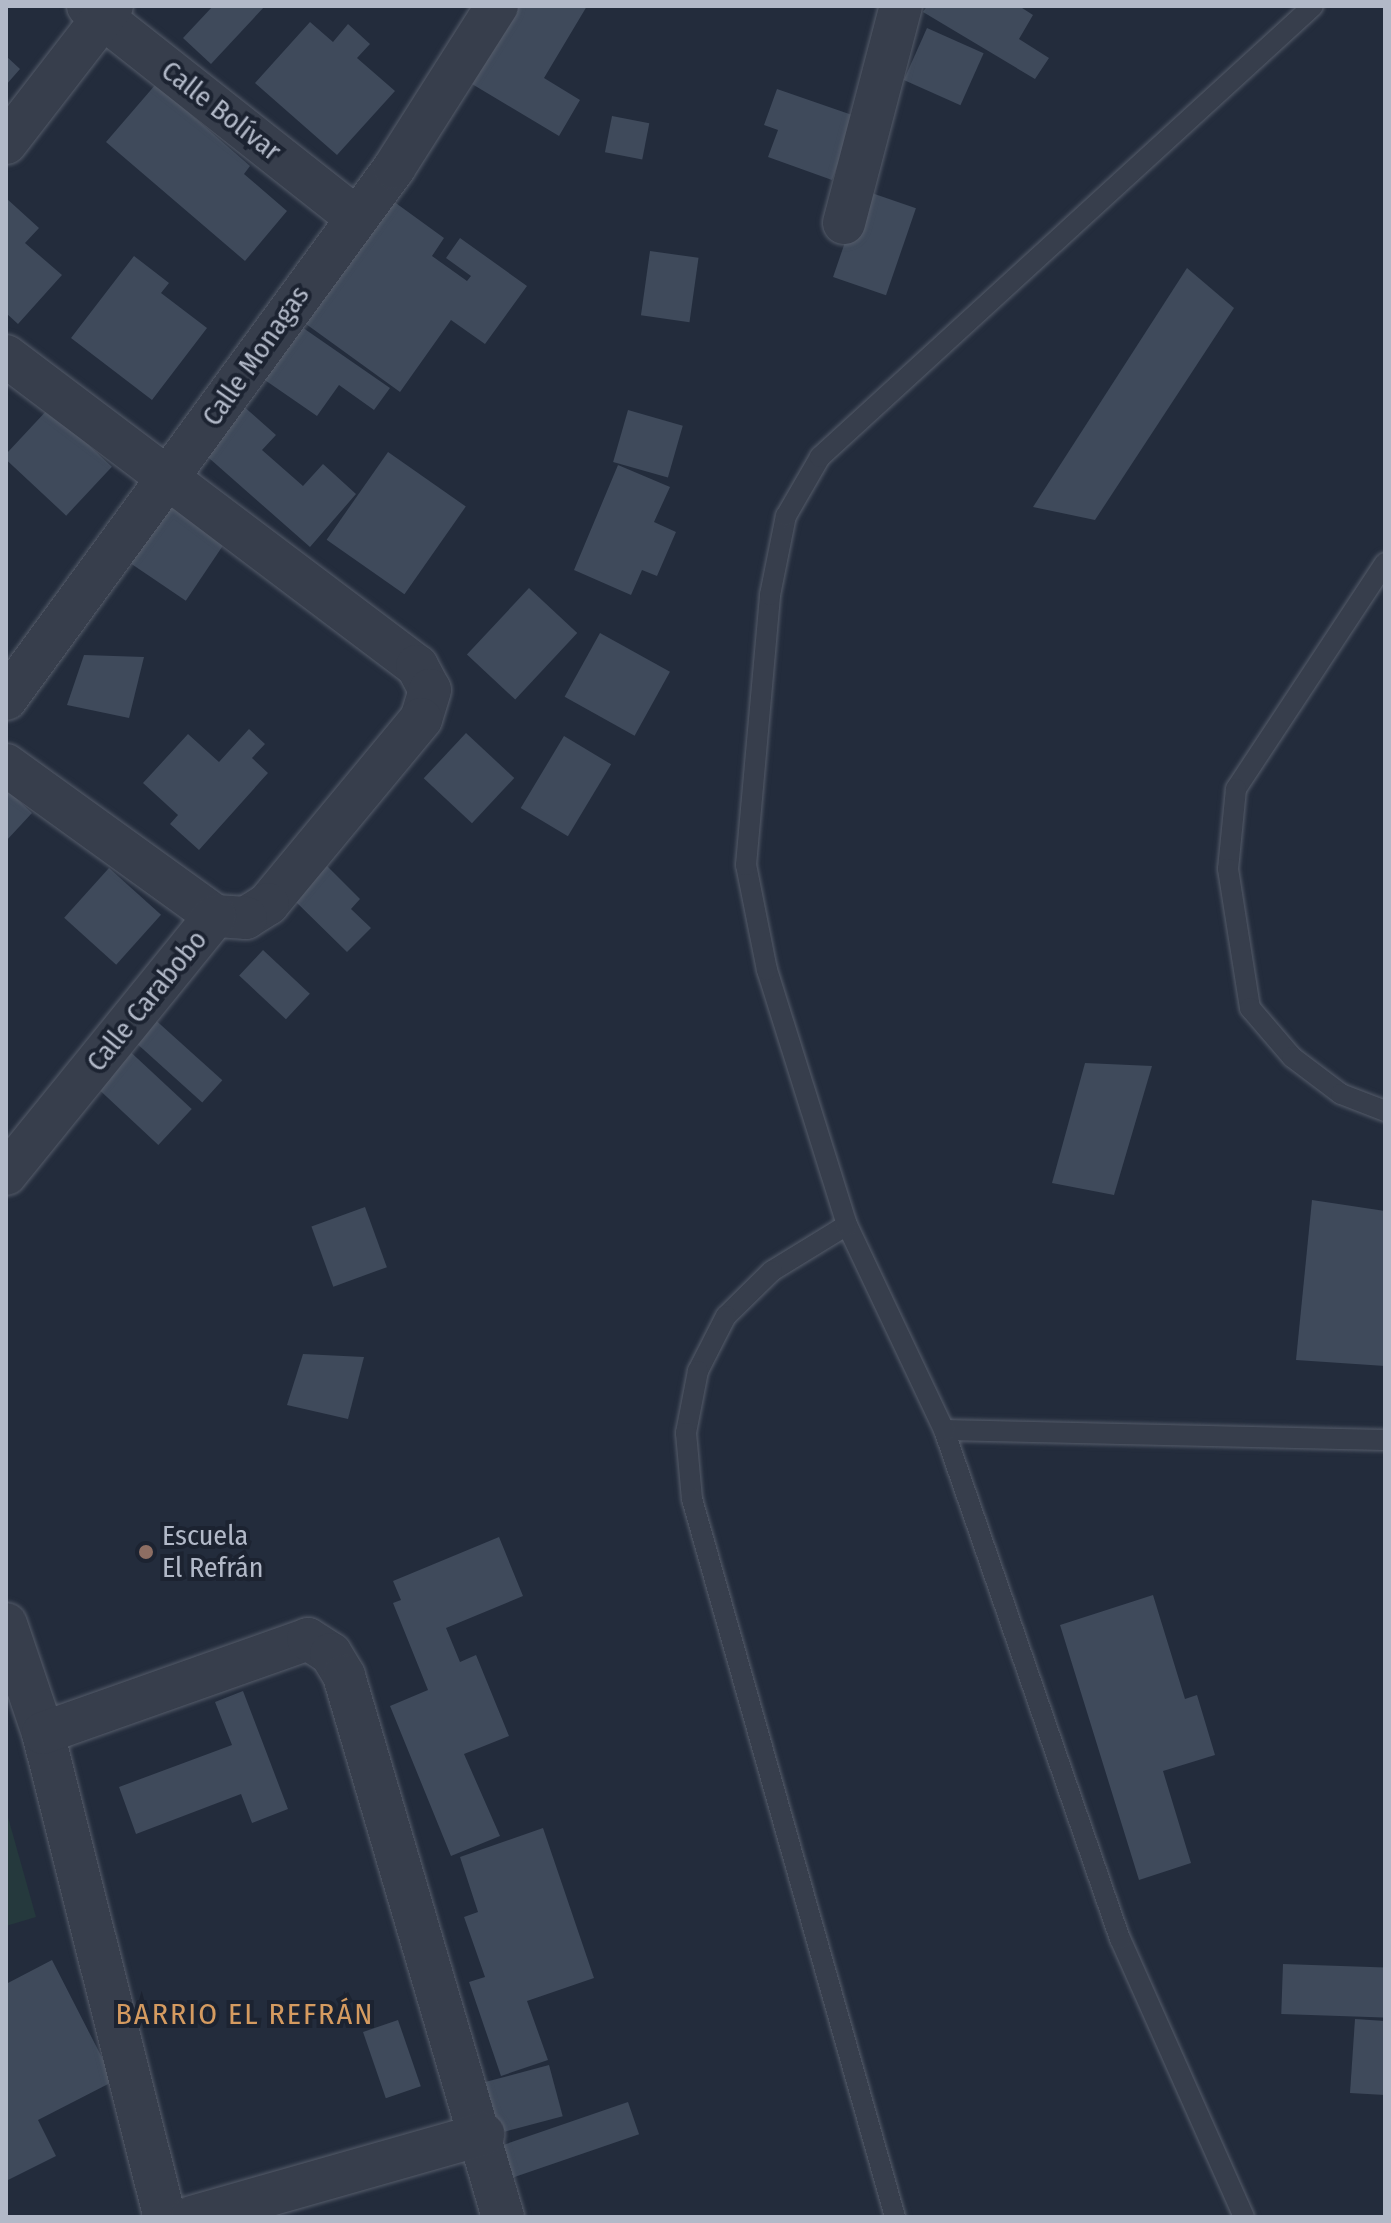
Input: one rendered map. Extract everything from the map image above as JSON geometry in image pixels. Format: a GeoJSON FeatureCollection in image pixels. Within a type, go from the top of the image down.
{"type":"FeatureCollection","features":[{"type":"Feature","properties":{"kind":"street","name":"Calle Monagas"},"geometry":{"type":"LineString","coordinates":[[6,699],[168,481],[354,216],[394,168],[497,6]]}},
{"type":"Feature","properties":{"kind":"street"},"geometry":{"type":"LineString","coordinates":[[844,223],[901,6]]}},
{"type":"Feature","properties":{"kind":"street","name":"Calle Bolívar"},"geometry":{"type":"LineString","coordinates":[[101,10],[354,216]]}},
{"type":"Feature","properties":{"kind":"street"},"geometry":{"type":"LineString","coordinates":[[6,143],[101,10]]}},
{"type":"Feature","properties":{"kind":"street"},"geometry":{"type":"LineString","coordinates":[[6,356],[168,481]]}},
{"type":"Feature","properties":{"kind":"street","name":"Calle Carabobo"},"geometry":{"type":"LineString","coordinates":[[6,1174],[215,916],[246,918],[268,904],[421,719],[430,690],[417,666],[168,481]]}},
{"type":"Feature","properties":{"kind":"street"},"geometry":{"type":"LineString","coordinates":[[6,765],[215,916]]}},
{"type":"Feature","properties":{"kind":"street"},"geometry":{"type":"LineString","coordinates":[[6,1624],[43,1733],[165,2217]]}},
{"type":"Feature","properties":{"kind":"street"},"geometry":{"type":"LineString","coordinates":[[43,1733],[308,1639],[331,1654],[344,1676],[483,2134],[503,2217]]}},
{"type":"Feature","properties":{"kind":"street"},"geometry":{"type":"LineString","coordinates":[[192,2217],[483,2134]]}},
{"type":"Feature","properties":{"kind":"lane"},"geometry":{"type":"LineString","coordinates":[[1244,2217],[1120,1939],[944,1430],[847,1225],[767,970],[746,865],[770,595],[786,516],[820,457],[878,397],[1313,6]]}},
{"type":"Feature","properties":{"kind":"lane"},"geometry":{"type":"LineString","coordinates":[[1385,563],[1236,789],[1228,869],[1250,1008],[1292,1057],[1341,1094],[1385,1111]]}},
{"type":"Feature","properties":{"kind":"lane"},"geometry":{"type":"LineString","coordinates":[[847,1225],[772,1271],[726,1316],[698,1371],[686,1433],[692,1499],[895,2217]]}},
{"type":"Feature","properties":{"kind":"lane"},"geometry":{"type":"LineString","coordinates":[[944,1430],[1385,1440]]}},
{"type":"Feature","properties":{"kind":"green space"},"geometry":{"type":"Polygon","coordinates":[[[6,1810],[36,1917],[6,1926],[6,1810]]]}},
{"type":"Feature","properties":{"kind":"building"},"geometry":{"type":"Polygon","coordinates":[[[213,6],[265,6],[211,64],[183,38],[213,6]]]}},
{"type":"Feature","properties":{"kind":"building"},"geometry":{"type":"Polygon","coordinates":[[[506,6],[587,6],[544,78],[580,100],[559,136],[462,78],[506,6]]]}},
{"type":"Feature","properties":{"kind":"building"},"geometry":{"type":"Polygon","coordinates":[[[927,6],[1019,6],[1033,15],[1019,39],[1049,58],[1035,79],[923,12],[927,6]]]}},
{"type":"Feature","properties":{"kind":"building"},"geometry":{"type":"Polygon","coordinates":[[[310,22],[333,42],[348,24],[370,44],[357,58],[395,91],[337,155],[255,83],[310,22]]]}},
{"type":"Feature","properties":{"kind":"building"},"geometry":{"type":"Polygon","coordinates":[[[927,28],[984,53],[960,105],[904,80],[927,28]]]}},
{"type":"Feature","properties":{"kind":"building"},"geometry":{"type":"Polygon","coordinates":[[[6,56],[20,69],[6,85],[6,56]]]}},
{"type":"Feature","properties":{"kind":"building"},"geometry":{"type":"Polygon","coordinates":[[[156,84],[250,166],[244,174],[287,211],[245,261],[106,142],[156,84]]]}},
{"type":"Feature","properties":{"kind":"building"},"geometry":{"type":"Polygon","coordinates":[[[777,89],[855,116],[832,180],[768,157],[778,130],[764,125],[777,89]]]}},
{"type":"Feature","properties":{"kind":"building"},"geometry":{"type":"Polygon","coordinates":[[[612,116],[649,123],[642,160],[605,152],[612,116]]]}},
{"type":"Feature","properties":{"kind":"building"},"geometry":{"type":"Polygon","coordinates":[[[863,190],[916,208],[886,295],[833,277],[863,190]]]}},
{"type":"Feature","properties":{"kind":"building"},"geometry":{"type":"Polygon","coordinates":[[[6,198],[39,228],[25,243],[62,275],[18,324],[6,313],[6,198]]]}},
{"type":"Feature","properties":{"kind":"building"},"geometry":{"type":"Polygon","coordinates":[[[393,201],[444,238],[432,256],[467,281],[471,276],[446,258],[460,238],[527,286],[485,344],[451,320],[400,392],[306,324],[393,201]]]}},
{"type":"Feature","properties":{"kind":"building"},"geometry":{"type":"Polygon","coordinates":[[[650,251],[699,258],[689,322],[641,315],[650,251]]]}},
{"type":"Feature","properties":{"kind":"building"},"geometry":{"type":"Polygon","coordinates":[[[134,256],[169,283],[161,293],[207,328],[152,400],[71,338],[134,256]]]}},
{"type":"Feature","properties":{"kind":"building"},"geometry":{"type":"Polygon","coordinates":[[[1187,268],[1234,308],[1095,520],[1033,507],[1187,268]]]}},
{"type":"Feature","properties":{"kind":"building"},"geometry":{"type":"Polygon","coordinates":[[[296,323],[390,388],[374,410],[339,385],[317,416],[259,376],[296,323]]]}},
{"type":"Feature","properties":{"kind":"building"},"geometry":{"type":"Polygon","coordinates":[[[242,405],[276,435],[262,450],[303,486],[323,464],[356,494],[310,547],[201,451],[242,405]]]}},
{"type":"Feature","properties":{"kind":"building"},"geometry":{"type":"Polygon","coordinates":[[[49,408],[112,467],[66,516],[6,460],[6,454],[49,408]]]}},
{"type":"Feature","properties":{"kind":"building"},"geometry":{"type":"Polygon","coordinates":[[[628,410],[683,426],[668,478],[613,462],[628,410]]]}},
{"type":"Feature","properties":{"kind":"building"},"geometry":{"type":"Polygon","coordinates":[[[388,452],[466,506],[404,594],[327,540],[388,452]]]}},
{"type":"Feature","properties":{"kind":"building"},"geometry":{"type":"Polygon","coordinates":[[[618,465],[670,487],[654,522],[676,532],[657,576],[642,570],[631,595],[574,570],[618,465]]]}},
{"type":"Feature","properties":{"kind":"building"},"geometry":{"type":"Polygon","coordinates":[[[165,501],[226,542],[186,601],[125,560],[165,501]]]}},
{"type":"Feature","properties":{"kind":"building"},"geometry":{"type":"Polygon","coordinates":[[[529,588],[577,633],[515,700],[467,655],[529,588]]]}},
{"type":"Feature","properties":{"kind":"building"},"geometry":{"type":"Polygon","coordinates":[[[600,633],[670,672],[635,736],[565,697],[600,633]]]}},
{"type":"Feature","properties":{"kind":"building"},"geometry":{"type":"Polygon","coordinates":[[[84,655],[144,657],[129,718],[67,705],[84,655]]]}},
{"type":"Feature","properties":{"kind":"building"},"geometry":{"type":"Polygon","coordinates":[[[249,729],[265,744],[252,758],[268,773],[199,850],[170,824],[178,815],[143,783],[188,734],[219,762],[249,729]]]}},
{"type":"Feature","properties":{"kind":"building"},"geometry":{"type":"Polygon","coordinates":[[[466,733],[514,778],[472,823],[424,778],[466,733]]]}},
{"type":"Feature","properties":{"kind":"building"},"geometry":{"type":"Polygon","coordinates":[[[564,736],[611,764],[568,836],[521,808],[564,736]]]}},
{"type":"Feature","properties":{"kind":"building"},"geometry":{"type":"Polygon","coordinates":[[[6,789],[32,813],[6,841],[6,789]]]}},
{"type":"Feature","properties":{"kind":"building"},"geometry":{"type":"Polygon","coordinates":[[[327,866],[360,899],[351,909],[371,928],[347,952],[294,900],[327,866]]]}},
{"type":"Feature","properties":{"kind":"building"},"geometry":{"type":"Polygon","coordinates":[[[109,868],[161,915],[116,965],[64,918],[109,868]]]}},
{"type":"Feature","properties":{"kind":"building"},"geometry":{"type":"Polygon","coordinates":[[[263,950],[310,994],[286,1019],[239,976],[263,950]]]}},
{"type":"Feature","properties":{"kind":"building"},"geometry":{"type":"Polygon","coordinates":[[[151,1016],[222,1080],[202,1103],[131,1038],[151,1016]]]}},
{"type":"Feature","properties":{"kind":"building"},"geometry":{"type":"Polygon","coordinates":[[[123,1045],[192,1109],[158,1145],[90,1081],[123,1045]]]}},
{"type":"Feature","properties":{"kind":"building"},"geometry":{"type":"Polygon","coordinates":[[[1085,1063],[1152,1066],[1114,1195],[1052,1183],[1085,1063]]]}},
{"type":"Feature","properties":{"kind":"building"},"geometry":{"type":"Polygon","coordinates":[[[1312,1200],[1385,1211],[1385,1366],[1296,1360],[1312,1200]]]}},
{"type":"Feature","properties":{"kind":"building"},"geometry":{"type":"Polygon","coordinates":[[[365,1207],[387,1267],[333,1287],[311,1226],[365,1207]]]}},
{"type":"Feature","properties":{"kind":"building"},"geometry":{"type":"Polygon","coordinates":[[[303,1354],[364,1357],[348,1419],[287,1405],[303,1354]]]}},
{"type":"Feature","properties":{"kind":"building"},"geometry":{"type":"Polygon","coordinates":[[[499,1537],[523,1596],[446,1628],[460,1662],[476,1655],[509,1736],[464,1754],[500,1836],[451,1856],[390,1706],[428,1690],[393,1603],[401,1600],[393,1581],[499,1537]]]}},
{"type":"Feature","properties":{"kind":"building"},"geometry":{"type":"Polygon","coordinates":[[[1153,1595],[1185,1699],[1197,1695],[1215,1755],[1163,1771],[1191,1863],[1139,1880],[1060,1625],[1153,1595]]]}},
{"type":"Feature","properties":{"kind":"building"},"geometry":{"type":"Polygon","coordinates":[[[243,1691],[288,1809],[252,1823],[241,1794],[136,1834],[119,1787],[232,1745],[215,1702],[243,1691]]]}},
{"type":"Feature","properties":{"kind":"building"},"geometry":{"type":"Polygon","coordinates":[[[543,1828],[594,1978],[527,2001],[548,2060],[501,2076],[469,1982],[485,1977],[464,1917],[478,1912],[460,1857],[543,1828]]]}},
{"type":"Feature","properties":{"kind":"building"},"geometry":{"type":"Polygon","coordinates":[[[52,1960],[114,2081],[38,2120],[56,2156],[6,2181],[6,1984],[52,1960]]]}},
{"type":"Feature","properties":{"kind":"building"},"geometry":{"type":"Polygon","coordinates":[[[1283,1964],[1385,1968],[1383,2018],[1281,2014],[1283,1964]]]}},
{"type":"Feature","properties":{"kind":"building"},"geometry":{"type":"Polygon","coordinates":[[[1355,2019],[1385,2021],[1385,2095],[1350,2093],[1355,2019]]]}},
{"type":"Feature","properties":{"kind":"building"},"geometry":{"type":"Polygon","coordinates":[[[398,2020],[421,2086],[386,2098],[363,2032],[398,2020]]]}},
{"type":"Feature","properties":{"kind":"building"},"geometry":{"type":"Polygon","coordinates":[[[549,2065],[563,2116],[497,2134],[483,2083],[549,2065]]]}},
{"type":"Feature","properties":{"kind":"building"},"geometry":{"type":"Polygon","coordinates":[[[628,2102],[639,2134],[504,2181],[493,2149],[628,2102]]]}},
{"type":"Feature","properties":{"kind":"place","name":"Escuela El Refrán"},"geometry":{"type":"Point","coordinates":[146,1552]}},
{"type":"Feature","properties":{"kind":"district","name":"BARRIO EL REFRÁN"},"geometry":{"type":"Point","coordinates":[245,2014]}}]}
